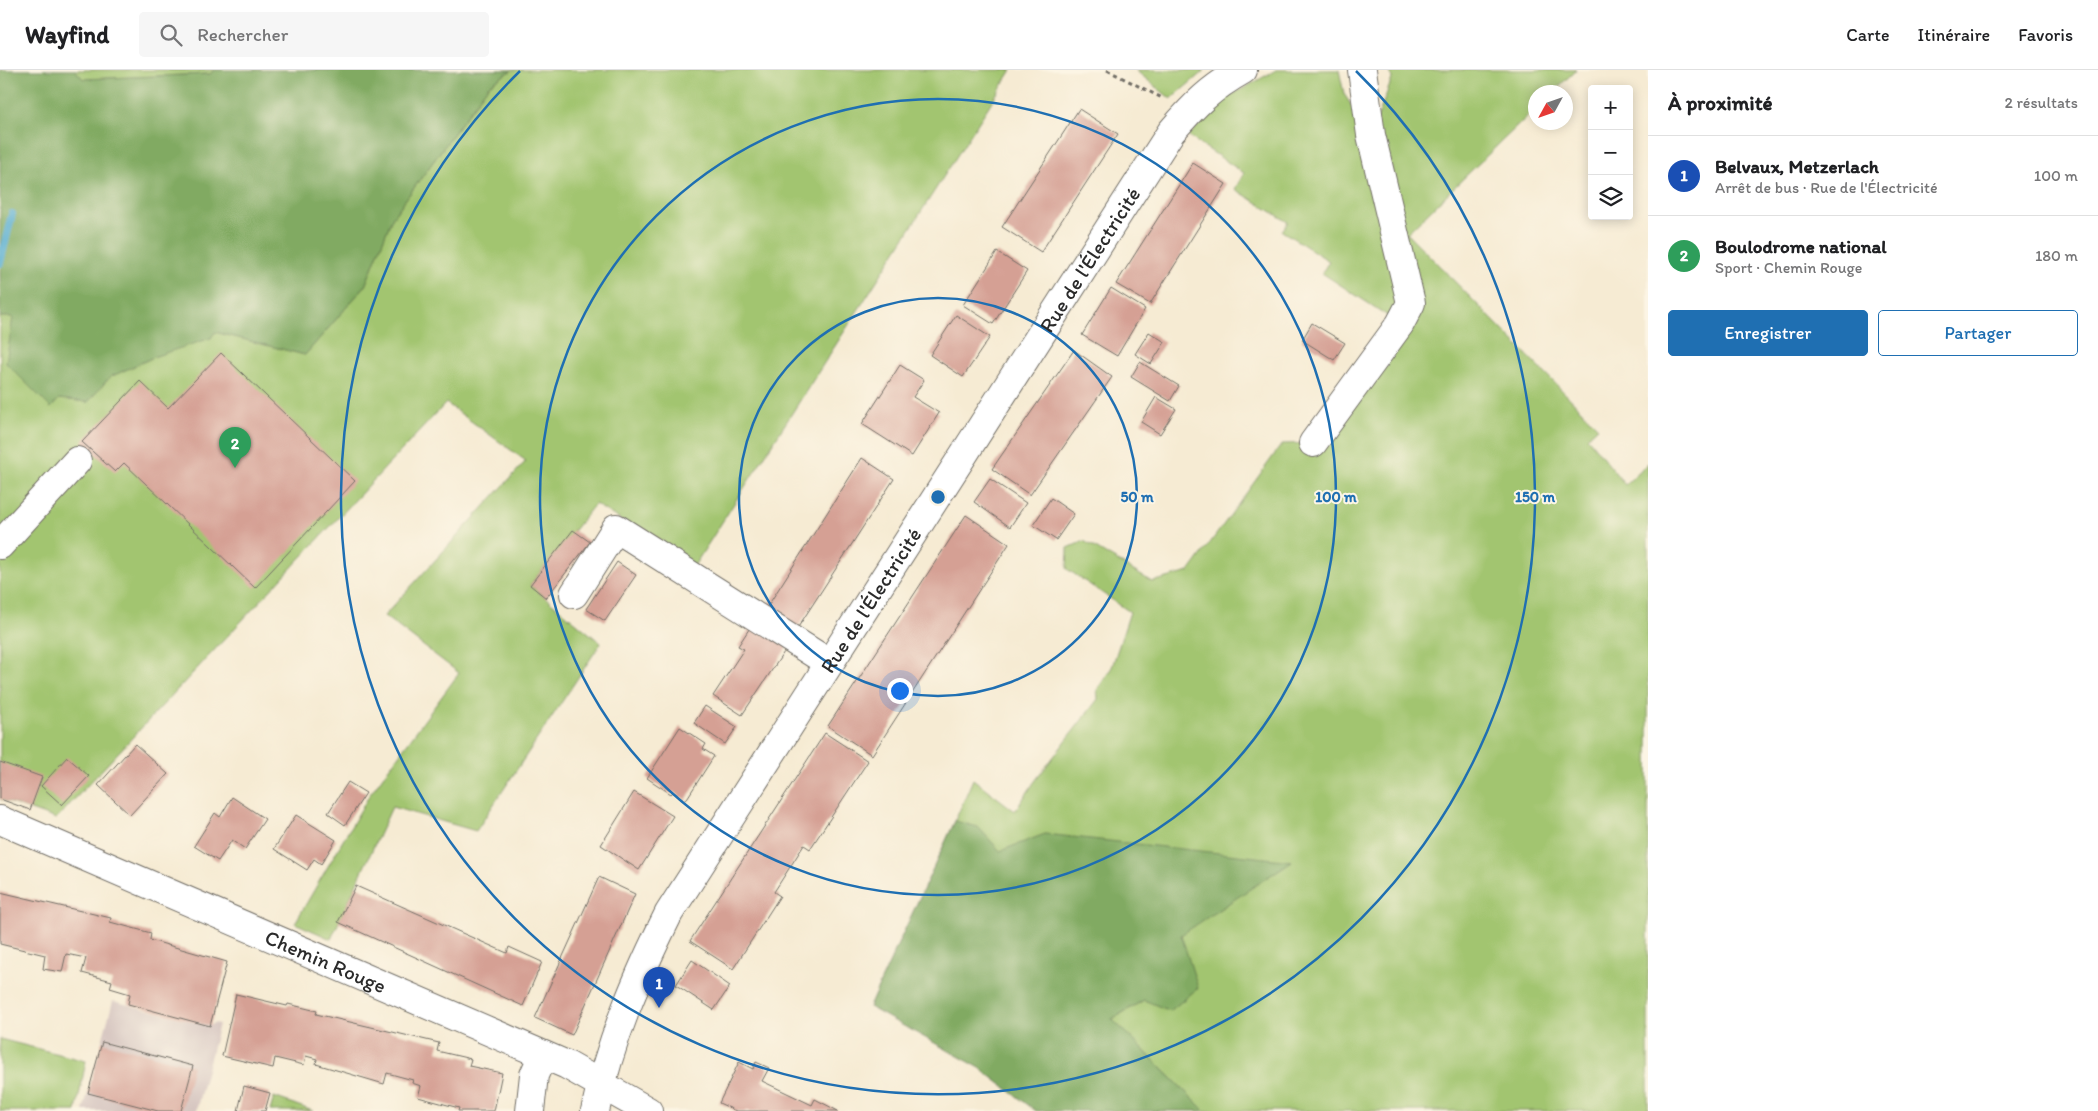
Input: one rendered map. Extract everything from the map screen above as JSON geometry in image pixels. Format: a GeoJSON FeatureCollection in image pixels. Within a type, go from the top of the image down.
{"type":"FeatureCollection","features":[{"type":"Feature","properties":{"kind":"main road","name":"Rue de l'Électricité"},"geometry":{"type":"LineString","coordinates":[[595,1111],[612,1046],[639,973],[669,912],[1171,132],[1189,111],[1217,85],[1243,70]]}},
{"type":"Feature","properties":{"kind":"main road"},"geometry":{"type":"LineString","coordinates":[[1313,443],[1400,324],[1412,303],[1371,135],[1362,70]]}},
{"type":"Feature","properties":{"kind":"main road"},"geometry":{"type":"LineString","coordinates":[[0,545],[77,461]]}},
{"type":"Feature","properties":{"kind":"main road"},"geometry":{"type":"LineString","coordinates":[[574,594],[616,528],[829,663]]}},
{"type":"Feature","properties":{"kind":"main road","name":"Chemin Rouge"},"geometry":{"type":"LineString","coordinates":[[0,820],[543,1055],[601,1083],[648,1111]]}},
{"type":"Feature","properties":{"kind":"main road"},"geometry":{"type":"LineString","coordinates":[[530,1111],[534,1075],[543,1055]]}},
{"type":"Feature","properties":{"kind":"path"},"geometry":{"type":"LineString","coordinates":[[1107,70],[1145,89]]}},
{"type":"Feature","properties":{"kind":"shaded area"},"geometry":{"type":"Polygon","coordinates":[[[113,1001],[210,1026],[213,1023],[219,1024],[196,1111],[83,1111],[113,1001]]]}},
{"type":"Feature","properties":{"kind":"green space"},"geometry":{"type":"Polygon","coordinates":[[[0,70],[75,70],[83,79],[210,74],[215,70],[512,70],[489,85],[392,218],[365,286],[305,355],[215,332],[211,338],[156,356],[110,377],[88,402],[59,399],[51,408],[6,363],[13,317],[0,317],[0,70]]]}},
{"type":"Feature","properties":{"kind":"green space"},"geometry":{"type":"Polygon","coordinates":[[[75,70],[215,70],[210,74],[83,79],[75,70]]]}},
{"type":"Feature","properties":{"kind":"green space"},"geometry":{"type":"Polygon","coordinates":[[[512,70],[1012,70],[694,566],[595,504],[530,585],[601,643],[476,831],[392,807],[331,939],[295,923],[370,794],[459,673],[384,616],[526,461],[446,403],[56,819],[0,799],[0,317],[13,316],[59,399],[88,402],[110,377],[215,332],[305,355],[365,286],[392,218],[489,85],[512,70]]]}},
{"type":"Feature","properties":{"kind":"green space"},"geometry":{"type":"Polygon","coordinates":[[[1135,70],[1205,70],[1171,99],[1135,70]]]}},
{"type":"Feature","properties":{"kind":"green space"},"geometry":{"type":"Polygon","coordinates":[[[1276,70],[1339,70],[1344,94],[1371,135],[1392,79],[1390,70],[1576,70],[1560,85],[1528,85],[1528,116],[1407,233],[1598,427],[1587,437],[1625,485],[1648,463],[1648,1111],[1205,1111],[1112,1019],[1144,1000],[1198,989],[869,1007],[973,779],[1015,811],[1035,781],[1098,699],[1097,690],[1112,667],[1130,612],[1067,569],[1068,548],[1084,541],[1152,582],[1189,572],[1282,444],[1313,443],[1400,324],[1322,273],[1329,261],[1282,231],[1288,222],[1235,189],[1244,173],[1188,136],[1226,98],[1276,70]]]}},
{"type":"Feature","properties":{"kind":"green space"},"geometry":{"type":"Polygon","coordinates":[[[955,821],[978,827],[1000,851],[1045,834],[1292,861],[1181,935],[1198,988],[1170,1011],[1144,1000],[1112,1019],[1205,1111],[1036,1111],[980,1068],[869,1007],[955,821]]]}},
{"type":"Feature","properties":{"kind":"green space"},"geometry":{"type":"Polygon","coordinates":[[[0,1039],[86,1061],[76,1111],[0,1111],[0,1039]]]}},
{"type":"Feature","properties":{"kind":"green space"},"geometry":{"type":"Polygon","coordinates":[[[274,1097],[313,1111],[270,1111],[274,1097]]]}},
{"type":"Feature","properties":{"kind":"building"},"geometry":{"type":"Polygon","coordinates":[[[1079,109],[1118,134],[1041,252],[1002,227],[1079,109]]]}},
{"type":"Feature","properties":{"kind":"building"},"geometry":{"type":"Polygon","coordinates":[[[1193,163],[1226,184],[1150,304],[1116,284],[1193,163]]]}},
{"type":"Feature","properties":{"kind":"building"},"geometry":{"type":"Polygon","coordinates":[[[997,252],[1027,271],[993,324],[963,305],[997,252]]]}},
{"type":"Feature","properties":{"kind":"building"},"geometry":{"type":"Polygon","coordinates":[[[1111,288],[1145,309],[1117,356],[1082,335],[1111,288]]]}},
{"type":"Feature","properties":{"kind":"building"},"geometry":{"type":"Polygon","coordinates":[[[956,315],[990,337],[963,377],[930,355],[956,315]]]}},
{"type":"Feature","properties":{"kind":"building"},"geometry":{"type":"Polygon","coordinates":[[[1312,323],[1345,343],[1334,360],[1302,340],[1312,323]]]}},
{"type":"Feature","properties":{"kind":"building"},"geometry":{"type":"Polygon","coordinates":[[[1149,332],[1165,342],[1151,364],[1135,354],[1149,332]]]}},
{"type":"Feature","properties":{"kind":"building"},"geometry":{"type":"Polygon","coordinates":[[[1074,350],[1112,377],[1030,495],[992,469],[1074,350]]]}},
{"type":"Feature","properties":{"kind":"building"},"geometry":{"type":"Polygon","coordinates":[[[221,353],[355,481],[255,588],[124,463],[115,472],[82,442],[140,381],[168,408],[221,353]]]}},
{"type":"Feature","properties":{"kind":"building"},"geometry":{"type":"Polygon","coordinates":[[[1140,362],[1179,386],[1170,401],[1131,377],[1140,362]]]}},
{"type":"Feature","properties":{"kind":"building"},"geometry":{"type":"Polygon","coordinates":[[[900,365],[924,380],[913,397],[939,413],[912,456],[862,424],[900,365]]]}},
{"type":"Feature","properties":{"kind":"building"},"geometry":{"type":"Polygon","coordinates":[[[1156,397],[1176,409],[1160,434],[1141,422],[1156,397]]]}},
{"type":"Feature","properties":{"kind":"building"},"geometry":{"type":"Polygon","coordinates":[[[862,458],[894,479],[793,635],[762,615],[862,458]]]}},
{"type":"Feature","properties":{"kind":"building"},"geometry":{"type":"Polygon","coordinates":[[[990,479],[1026,503],[1010,527],[974,502],[990,479]]]}},
{"type":"Feature","properties":{"kind":"building"},"geometry":{"type":"Polygon","coordinates":[[[1051,498],[1074,514],[1056,540],[1033,525],[1051,498]]]}},
{"type":"Feature","properties":{"kind":"building"},"geometry":{"type":"Polygon","coordinates":[[[966,515],[1009,544],[872,755],[828,726],[966,515]]]}},
{"type":"Feature","properties":{"kind":"building"},"geometry":{"type":"Polygon","coordinates":[[[573,530],[590,542],[546,598],[530,585],[573,530]]]}},
{"type":"Feature","properties":{"kind":"building"},"geometry":{"type":"Polygon","coordinates":[[[617,562],[636,575],[605,621],[586,609],[617,562]]]}},
{"type":"Feature","properties":{"kind":"building"},"geometry":{"type":"Polygon","coordinates":[[[753,623],[788,646],[742,715],[713,696],[744,649],[738,646],[753,623]]]}},
{"type":"Feature","properties":{"kind":"building"},"geometry":{"type":"Polygon","coordinates":[[[705,706],[737,727],[725,744],[694,723],[705,706]]]}},
{"type":"Feature","properties":{"kind":"building"},"geometry":{"type":"Polygon","coordinates":[[[680,727],[706,744],[703,749],[714,756],[686,800],[673,792],[671,794],[647,778],[680,727]]]}},
{"type":"Feature","properties":{"kind":"building"},"geometry":{"type":"Polygon","coordinates":[[[825,733],[868,761],[810,849],[804,845],[774,892],[780,896],[733,969],[690,941],[825,733]]]}},
{"type":"Feature","properties":{"kind":"building"},"geometry":{"type":"Polygon","coordinates":[[[135,744],[168,774],[130,815],[98,785],[135,744]]]}},
{"type":"Feature","properties":{"kind":"building"},"geometry":{"type":"Polygon","coordinates":[[[67,757],[89,776],[62,805],[41,786],[67,757]]]}},
{"type":"Feature","properties":{"kind":"building"},"geometry":{"type":"Polygon","coordinates":[[[0,762],[42,777],[30,810],[0,799],[0,762]]]}},
{"type":"Feature","properties":{"kind":"building"},"geometry":{"type":"Polygon","coordinates":[[[348,782],[366,793],[345,825],[328,813],[348,782]]]}},
{"type":"Feature","properties":{"kind":"building"},"geometry":{"type":"Polygon","coordinates":[[[634,792],[673,816],[639,870],[601,845],[634,792]]]}},
{"type":"Feature","properties":{"kind":"building"},"geometry":{"type":"Polygon","coordinates":[[[232,797],[265,819],[245,849],[232,840],[218,861],[194,846],[215,813],[220,817],[232,797]]]}},
{"type":"Feature","properties":{"kind":"building"},"geometry":{"type":"Polygon","coordinates":[[[296,815],[336,840],[321,864],[314,859],[307,870],[274,849],[296,815]]]}},
{"type":"Feature","properties":{"kind":"building"},"geometry":{"type":"Polygon","coordinates":[[[599,877],[635,894],[572,1035],[535,1018],[599,877]]]}},
{"type":"Feature","properties":{"kind":"building"},"geometry":{"type":"Polygon","coordinates":[[[356,886],[507,953],[509,947],[542,962],[523,1006],[338,922],[356,886]]]}},
{"type":"Feature","properties":{"kind":"building"},"geometry":{"type":"Polygon","coordinates":[[[0,892],[111,918],[110,922],[151,933],[150,940],[227,962],[210,1026],[128,1004],[130,994],[110,988],[112,981],[82,973],[86,958],[66,954],[62,972],[43,969],[45,955],[0,944],[0,892]]]}},
{"type":"Feature","properties":{"kind":"building"},"geometry":{"type":"Polygon","coordinates":[[[692,960],[730,986],[714,1010],[676,985],[692,960]]]}},
{"type":"Feature","properties":{"kind":"building"},"geometry":{"type":"Polygon","coordinates":[[[236,994],[317,1011],[316,1014],[439,1043],[437,1051],[471,1059],[469,1066],[502,1073],[494,1111],[458,1111],[459,1108],[418,1097],[421,1086],[412,1083],[413,1080],[387,1073],[384,1084],[316,1064],[317,1059],[306,1056],[304,1065],[275,1058],[273,1068],[222,1056],[236,994]]]}},
{"type":"Feature","properties":{"kind":"building"},"geometry":{"type":"Polygon","coordinates":[[[102,1042],[193,1066],[181,1111],[158,1111],[88,1093],[102,1042]]]}},
{"type":"Feature","properties":{"kind":"building"},"geometry":{"type":"Polygon","coordinates":[[[739,1062],[753,1069],[756,1062],[769,1068],[762,1081],[812,1105],[815,1099],[838,1111],[736,1111],[719,1103],[739,1062]]]}},
{"type":"Feature","properties":{"kind":"building"},"geometry":{"type":"Polygon","coordinates":[[[244,1086],[270,1093],[265,1111],[238,1111],[244,1086]]]}},
{"type":"Feature","properties":{"kind":"waterway"},"geometry":{"type":"LineString","coordinates":[[0,263],[12,214]]}},
{"type":"Feature","properties":{"kind":"place","name":"Boulodrome national"},"geometry":{"type":"Point","coordinates":[235,468]}},
{"type":"Feature","properties":{"kind":"place","name":"Belvaux, Metzerlach"},"geometry":{"type":"Point","coordinates":[659,1008]}}]}
